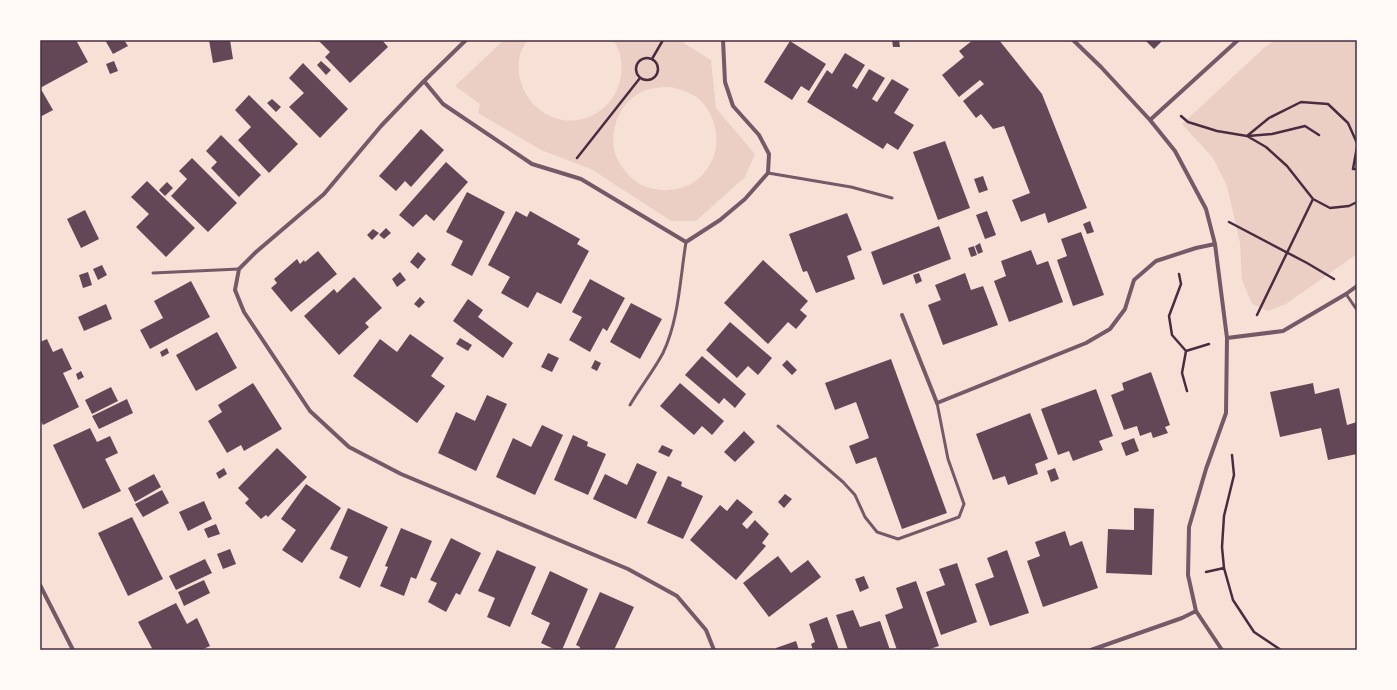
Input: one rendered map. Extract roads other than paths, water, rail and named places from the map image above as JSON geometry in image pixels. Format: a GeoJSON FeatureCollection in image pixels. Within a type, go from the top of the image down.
{"type":"FeatureCollection","features":[{"type":"Feature","properties":{"kind":"street"},"geometry":{"type":"LineString","coordinates":[[466,40],[381,126],[324,194],[256,252],[239,269],[235,290],[244,312],[310,411],[348,447],[401,474],[628,569],[677,596],[706,630],[714,650]]}},
{"type":"Feature","properties":{"kind":"street"},"geometry":{"type":"LineString","coordinates":[[424,81],[443,104],[532,164],[563,175],[581,179],[686,242],[720,220],[740,203],[768,173],[769,154],[760,135],[733,106],[725,82],[723,40]]}},
{"type":"Feature","properties":{"kind":"street"},"geometry":{"type":"LineString","coordinates":[[1073,40],[1101,67],[1150,120],[1175,151],[1206,209],[1215,244],[1227,338],[1226,413],[1206,469],[1189,527],[1188,575],[1196,611],[1222,650]]}},
{"type":"Feature","properties":{"kind":"street"},"geometry":{"type":"LineString","coordinates":[[1150,120],[1238,40]]}},
{"type":"Feature","properties":{"kind":"street"},"geometry":{"type":"LineString","coordinates":[[902,315],[937,403],[1086,343],[1110,329],[1125,309],[1134,280],[1156,261],[1215,244]]}},
{"type":"Feature","properties":{"kind":"street"},"geometry":{"type":"LineString","coordinates":[[1227,338],[1282,331],[1346,294],[1357,286]]}},
{"type":"Feature","properties":{"kind":"street"},"geometry":{"type":"LineString","coordinates":[[40,585],[73,650]]}},
{"type":"Feature","properties":{"kind":"street"},"geometry":{"type":"LineString","coordinates":[[1091,650],[1182,618],[1196,611]]}},
{"type":"Feature","properties":{"kind":"lane"},"geometry":{"type":"LineString","coordinates":[[768,173],[851,187],[892,198]]}},
{"type":"Feature","properties":{"kind":"lane"},"geometry":{"type":"LineString","coordinates":[[630,405],[662,354],[670,335],[676,308],[686,242]]}},
{"type":"Feature","properties":{"kind":"lane"},"geometry":{"type":"LineString","coordinates":[[153,273],[239,269]]}},
{"type":"Feature","properties":{"kind":"lane"},"geometry":{"type":"LineString","coordinates":[[1346,294],[1357,310]]}},
{"type":"Feature","properties":{"kind":"lane"},"geometry":{"type":"LineString","coordinates":[[778,426],[843,482],[855,495],[865,517],[877,532],[898,539],[959,517],[964,504],[948,459],[937,403]]}}]}
